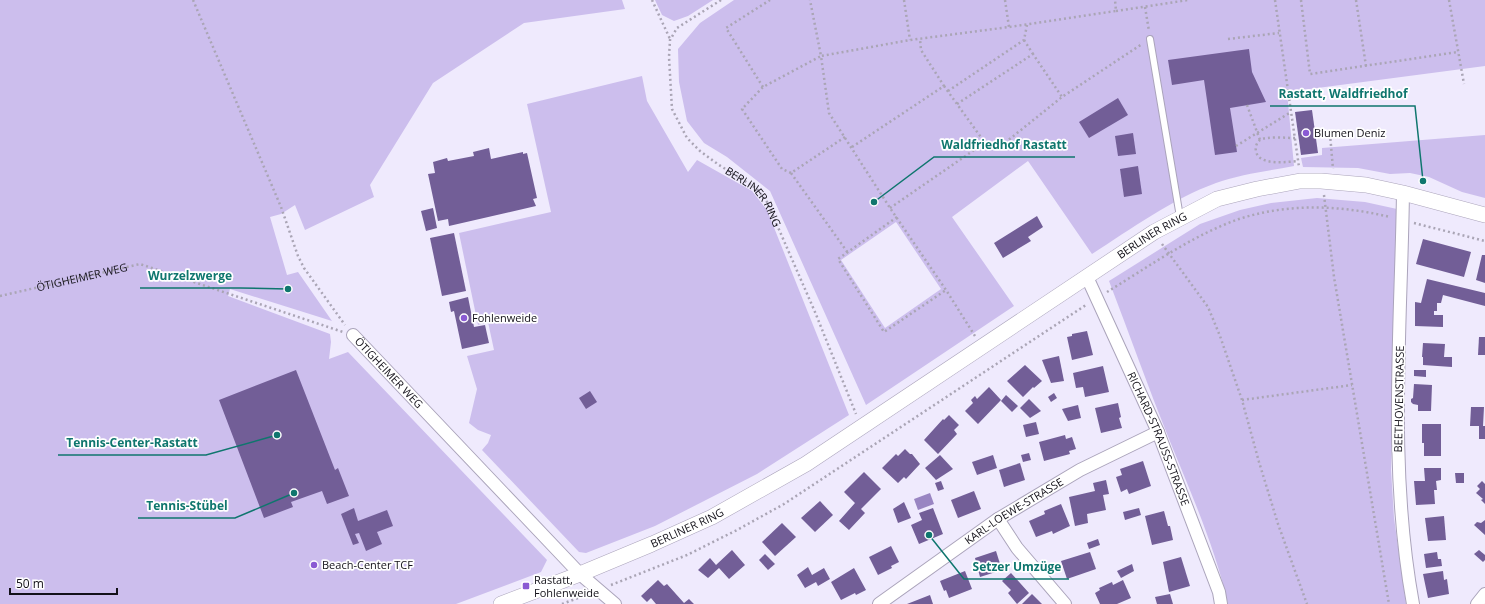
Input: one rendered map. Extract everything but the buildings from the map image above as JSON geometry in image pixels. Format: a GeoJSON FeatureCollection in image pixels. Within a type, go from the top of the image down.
{"type":"FeatureCollection","features":[{"type":"Feature","properties":{"kind":"street","name":"BERLINER RING"},"geometry":{"type":"LineString","coordinates":[[501,604],[580,574],[712,517],[806,464],[1154,232],[1180,217],[1217,199],[1257,189],[1300,181],[1328,181],[1366,185],[1403,193],[1485,215]]}},
{"type":"Feature","properties":{"kind":"street","name":"BEETHOVENSTRASSE"},"geometry":{"type":"LineString","coordinates":[[1403,193],[1397,419],[1398,473],[1400,513],[1413,604]]}},
{"type":"Feature","properties":{"kind":"street","name":"RICHARD-STRAUSS-STRASSE"},"geometry":{"type":"LineString","coordinates":[[1087,277],[1098,298],[1158,432],[1219,592],[1221,604]]}},
{"type":"Feature","properties":{"kind":"street","name":"ÖTIGHEIMER WEG"},"geometry":{"type":"LineString","coordinates":[[353,335],[580,574],[615,604]]}},
{"type":"Feature","properties":{"kind":"street","name":"KARL-LOEWE-STRASSE"},"geometry":{"type":"LineString","coordinates":[[879,604],[998,519],[1080,470],[1158,432]]}},
{"type":"Feature","properties":{"kind":"street"},"geometry":{"type":"LineString","coordinates":[[998,519],[1017,548],[1065,604]]}},
{"type":"Feature","properties":{"kind":"street"},"geometry":{"type":"LineString","coordinates":[[1477,604],[1485,594]]}},
{"type":"Feature","properties":{"kind":"lane"},"geometry":{"type":"LineString","coordinates":[[1150,39],[1180,217]]}},
{"type":"Feature","properties":{"kind":"path"},"geometry":{"type":"LineString","coordinates":[[193,0],[281,207],[298,256],[311,278],[353,335]]}},
{"type":"Feature","properties":{"kind":"path"},"geometry":{"type":"LineString","coordinates":[[652,0],[670,40]]}},
{"type":"Feature","properties":{"kind":"path"},"geometry":{"type":"LineString","coordinates":[[670,40],[678,28],[721,0]]}},
{"type":"Feature","properties":{"kind":"path"},"geometry":{"type":"LineString","coordinates":[[763,87],[726,28],[770,0]]}},
{"type":"Feature","properties":{"kind":"path"},"geometry":{"type":"LineString","coordinates":[[810,0],[821,56],[829,113],[890,208],[946,290],[981,347]]}},
{"type":"Feature","properties":{"kind":"path"},"geometry":{"type":"LineString","coordinates":[[904,0],[910,40]]}},
{"type":"Feature","properties":{"kind":"path"},"geometry":{"type":"LineString","coordinates":[[1005,0],[1009,27]]}},
{"type":"Feature","properties":{"kind":"path"},"geometry":{"type":"LineString","coordinates":[[1114,0],[1116,11]]}},
{"type":"Feature","properties":{"kind":"path"},"geometry":{"type":"LineString","coordinates":[[848,252],[791,173],[782,169],[742,109],[763,87],[821,56],[910,40],[1028,25],[1188,0]]}},
{"type":"Feature","properties":{"kind":"path"},"geometry":{"type":"LineString","coordinates":[[1275,0],[1279,33],[1295,138],[1298,161],[1267,161],[1260,158],[1256,152],[1256,146],[1260,140],[1267,138],[1295,138]]}},
{"type":"Feature","properties":{"kind":"path"},"geometry":{"type":"LineString","coordinates":[[1301,0],[1310,74],[1458,52]]}},
{"type":"Feature","properties":{"kind":"path"},"geometry":{"type":"LineString","coordinates":[[1356,0],[1366,66]]}},
{"type":"Feature","properties":{"kind":"path"},"geometry":{"type":"LineString","coordinates":[[1449,0],[1464,84]]}},
{"type":"Feature","properties":{"kind":"path"},"geometry":{"type":"LineString","coordinates":[[890,208],[977,148],[1001,146],[1062,97],[1150,39],[1145,7]]}},
{"type":"Feature","properties":{"kind":"path"},"geometry":{"type":"LineString","coordinates":[[948,91],[1024,40],[1028,25]]}},
{"type":"Feature","properties":{"kind":"path"},"geometry":{"type":"LineString","coordinates":[[1228,39],[1279,33]]}},
{"type":"Feature","properties":{"kind":"path"},"geometry":{"type":"LineString","coordinates":[[920,39],[921,50],[944,86],[988,147]]}},
{"type":"Feature","properties":{"kind":"path","name":"BERLINER RING"},"geometry":{"type":"LineString","coordinates":[[670,40],[669,57],[672,108],[687,138],[700,151],[719,165],[756,188],[767,202],[815,312],[861,428]]}},
{"type":"Feature","properties":{"kind":"path"},"geometry":{"type":"LineString","coordinates":[[1024,40],[1062,97]]}},
{"type":"Feature","properties":{"kind":"path"},"geometry":{"type":"LineString","coordinates":[[957,104],[1033,54]]}},
{"type":"Feature","properties":{"kind":"path"},"geometry":{"type":"LineString","coordinates":[[852,147],[944,86]]}},
{"type":"Feature","properties":{"kind":"path"},"geometry":{"type":"LineString","coordinates":[[1247,105],[1260,140]]}},
{"type":"Feature","properties":{"kind":"path"},"geometry":{"type":"LineString","coordinates":[[1236,146],[1291,112]]}},
{"type":"Feature","properties":{"kind":"path"},"geometry":{"type":"LineString","coordinates":[[1330,134],[1326,207],[1334,277],[1389,604]]}},
{"type":"Feature","properties":{"kind":"path"},"geometry":{"type":"LineString","coordinates":[[791,173],[845,137]]}},
{"type":"Feature","properties":{"kind":"path"},"geometry":{"type":"LineString","coordinates":[[562,604],[687,554],[738,530],[784,504],[1098,298],[1202,235],[1239,219],[1292,208],[1326,207],[1356,210],[1403,220],[1485,241]]}},
{"type":"Feature","properties":{"kind":"path"},"geometry":{"type":"LineString","coordinates":[[897,217],[838,259],[884,332],[946,290]]}},
{"type":"Feature","properties":{"kind":"path"},"geometry":{"type":"LineString","coordinates":[[1154,232],[1208,307],[1220,336],[1242,400],[1278,524],[1308,604]]}},
{"type":"Feature","properties":{"kind":"path","name":"ÖTIGHEIMER WEG"},"geometry":{"type":"LineString","coordinates":[[0,296],[140,264],[353,335]]}},
{"type":"Feature","properties":{"kind":"path"},"geometry":{"type":"LineString","coordinates":[[1242,400],[1352,385]]}},
{"type":"Feature","properties":{"kind":"shaded area"},"geometry":{"type":"Polygon","coordinates":[[[0,0],[622,0],[625,9],[524,23],[433,83],[370,185],[374,197],[305,230],[295,205],[281,214],[270,217],[287,275],[298,272],[332,321],[230,289],[228,296],[330,334],[331,342],[329,359],[348,352],[547,560],[541,572],[456,604],[0,604],[0,0]]]}},
{"type":"Feature","properties":{"kind":"shaded area"},"geometry":{"type":"Polygon","coordinates":[[[655,0],[713,0],[688,16],[674,21],[662,15],[655,0]]]}},
{"type":"Feature","properties":{"kind":"shaded area"},"geometry":{"type":"Polygon","coordinates":[[[734,0],[1485,0],[1485,66],[1287,92],[1294,166],[1235,177],[1216,183],[1184,197],[1152,215],[1092,254],[1028,161],[952,217],[1014,306],[866,405],[770,191],[727,157],[704,143],[687,121],[679,82],[678,49],[700,23],[734,0]],[[896,222],[841,260],[885,328],[941,289],[896,222]]]}},
{"type":"Feature","properties":{"kind":"shaded area"},"geometry":{"type":"Polygon","coordinates":[[[642,76],[647,101],[688,172],[697,160],[752,191],[767,210],[849,415],[757,474],[655,526],[586,553],[579,552],[482,450],[488,443],[491,435],[478,430],[469,423],[477,389],[467,356],[494,350],[488,322],[478,325],[459,233],[551,212],[527,104],[642,76]]]}},
{"type":"Feature","properties":{"kind":"shaded area"},"geometry":{"type":"Polygon","coordinates":[[[1485,135],[1485,198],[1462,192],[1429,177],[1410,173],[1390,174],[1358,168],[1303,167],[1301,158],[1322,155],[1322,148],[1485,135]]]}},
{"type":"Feature","properties":{"kind":"shaded area"},"geometry":{"type":"Polygon","coordinates":[[[1317,198],[1365,202],[1397,209],[1391,470],[1394,518],[1406,604],[1228,604],[1223,583],[1202,520],[1161,419],[1109,281],[1200,224],[1240,210],[1271,203],[1317,198]]]}},
{"type":"Feature","properties":{"kind":"shaded area"},"geometry":{"type":"Polygon","coordinates":[[[930,493],[934,504],[918,510],[914,499],[930,493]]]}},
{"type":"Feature","properties":{"kind":"place","name":"Blumen Deniz"},"geometry":{"type":"Point","coordinates":[1306,133]}},
{"type":"Feature","properties":{"kind":"place","name":"Rastatt, Waldfriedhof"},"geometry":{"type":"Point","coordinates":[1423,181]}},
{"type":"Feature","properties":{"kind":"place","name":"Waldfriedhof Rastatt"},"geometry":{"type":"Point","coordinates":[874,202]}},
{"type":"Feature","properties":{"kind":"place","name":"Wurzelzwerge"},"geometry":{"type":"Point","coordinates":[288,289]}},
{"type":"Feature","properties":{"kind":"place","name":"Fohlenweide"},"geometry":{"type":"Point","coordinates":[464,318]}},
{"type":"Feature","properties":{"kind":"place","name":"Tennis-Center-Rastatt"},"geometry":{"type":"Point","coordinates":[277,435]}},
{"type":"Feature","properties":{"kind":"place","name":"Tennis-Stübel"},"geometry":{"type":"Point","coordinates":[294,493]}},
{"type":"Feature","properties":{"kind":"place","name":"Setzer Umzüge"},"geometry":{"type":"Point","coordinates":[929,535]}},
{"type":"Feature","properties":{"kind":"place","name":"Beach-Center TCF"},"geometry":{"type":"Point","coordinates":[314,565]}},
{"type":"Feature","properties":{"kind":"place","name":"Rastatt, Fohlenweide"},"geometry":{"type":"Point","coordinates":[526,586]}}]}
